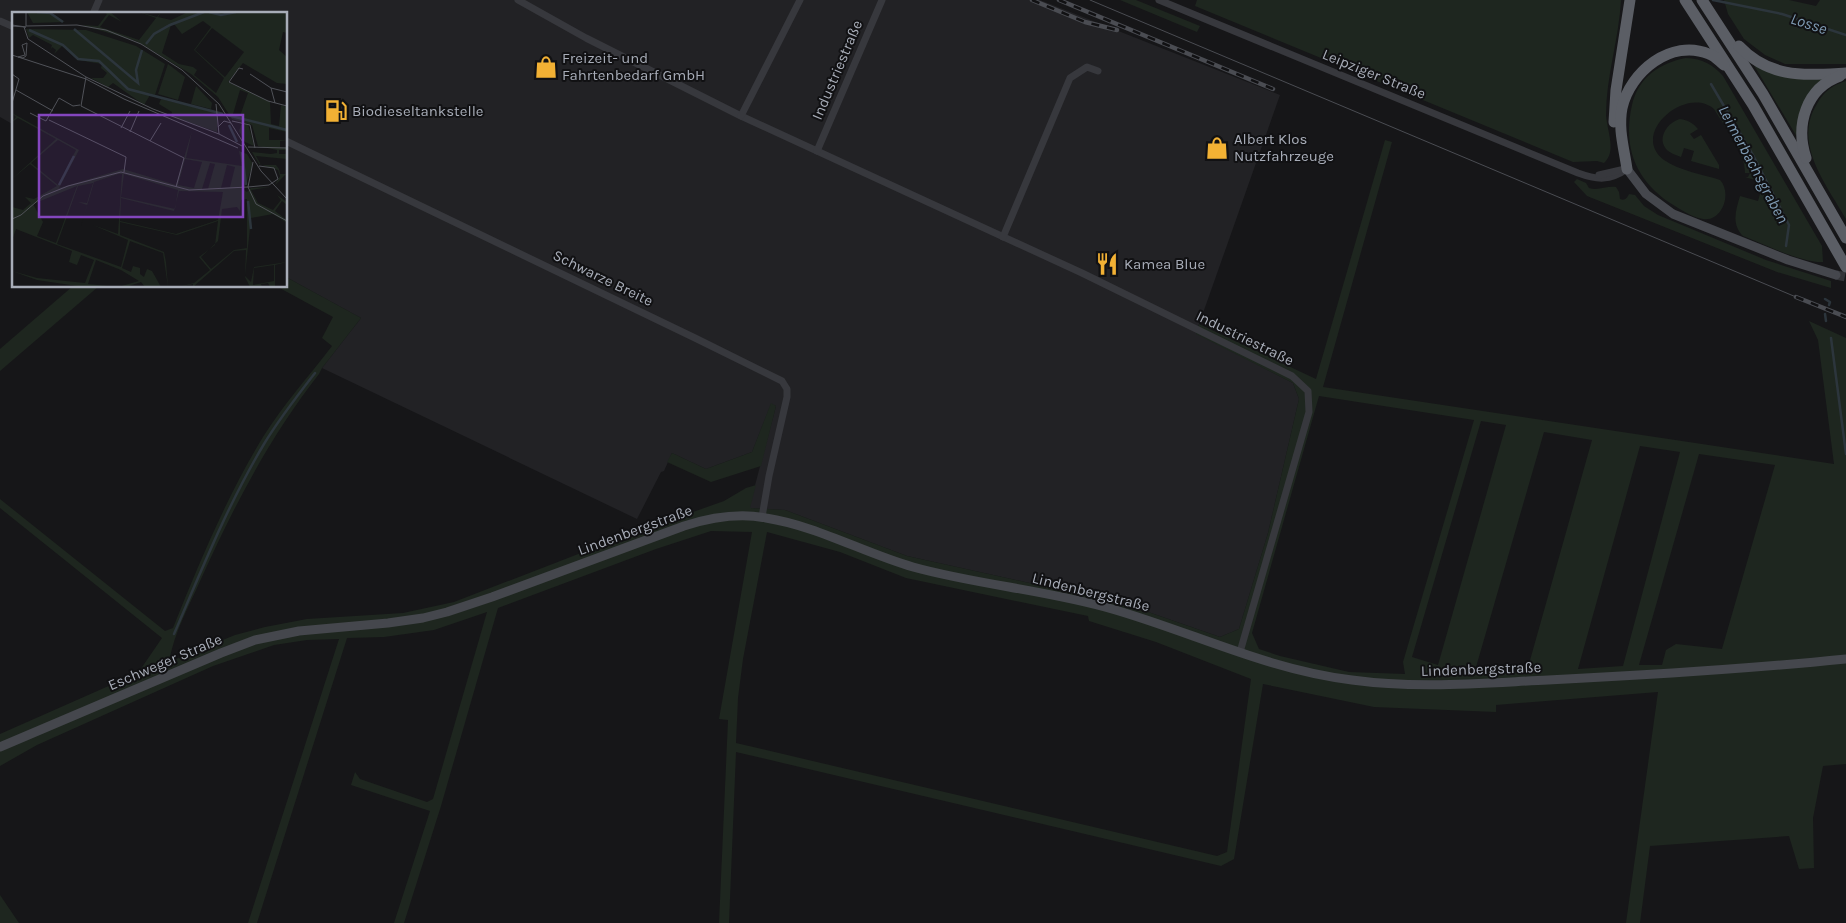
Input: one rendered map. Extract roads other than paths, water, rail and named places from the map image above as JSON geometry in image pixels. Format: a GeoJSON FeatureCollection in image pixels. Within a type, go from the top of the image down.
{"type":"FeatureCollection","features":[{"type":"Feature","properties":{"kind":"highway"},"geometry":{"type":"LineString","coordinates":[[1627,169],[1617,145],[1614,110],[1630,0]]}},
{"type":"Feature","properties":{"kind":"highway"},"geometry":{"type":"LineString","coordinates":[[1685,0],[1732,71],[1846,266]]}},
{"type":"Feature","properties":{"kind":"highway"},"geometry":{"type":"LineString","coordinates":[[1702,0],[1764,94],[1846,238]]}},
{"type":"Feature","properties":{"kind":"highway"},"geometry":{"type":"LineString","coordinates":[[1718,24],[1747,55],[1773,70],[1802,74],[1846,74]]}},
{"type":"Feature","properties":{"kind":"highway"},"geometry":{"type":"LineString","coordinates":[[1627,169],[1620,133],[1622,106],[1629,90],[1646,68],[1670,53],[1696,51],[1713,56],[1732,71]]}},
{"type":"Feature","properties":{"kind":"highway"},"geometry":{"type":"LineString","coordinates":[[1813,178],[1802,143],[1801,126],[1803,118],[1809,102],[1821,87],[1846,74]]}},
{"type":"Feature","properties":{"kind":"main road"},"geometry":{"type":"LineString","coordinates":[[1627,169],[1646,194],[1673,214],[1788,260],[1836,275]]}},
{"type":"Feature","properties":{"kind":"main road","name":"Lindenbergstraße"},"geometry":{"type":"LineString","coordinates":[[348,626],[403,621],[477,603],[693,523],[724,518],[762,517],[806,528],[864,551],[916,568],[1058,596],[1108,608],[1149,620],[1261,660],[1324,676],[1376,683],[1416,685],[1693,673],[1846,659]]}},
{"type":"Feature","properties":{"kind":"main road","name":"Eschweger Straße"},"geometry":{"type":"LineString","coordinates":[[0,747],[248,643],[299,630],[348,626]]}},
{"type":"Feature","properties":{"kind":"street"},"geometry":{"type":"LineString","coordinates":[[94,12],[99,0]]}},
{"type":"Feature","properties":{"kind":"street","name":"Industriestraße"},"geometry":{"type":"LineString","coordinates":[[518,0],[586,38],[741,116],[1082,273],[1292,376],[1308,391],[1309,412],[1240,652]]}},
{"type":"Feature","properties":{"kind":"street"},"geometry":{"type":"LineString","coordinates":[[741,116],[800,0]]}},
{"type":"Feature","properties":{"kind":"street","name":"Industriestraße"},"geometry":{"type":"LineString","coordinates":[[817,151],[882,0]]}},
{"type":"Feature","properties":{"kind":"street","name":"Leipziger Straße"},"geometry":{"type":"LineString","coordinates":[[1159,0],[1578,173],[1602,179],[1615,177],[1627,169]]}},
{"type":"Feature","properties":{"kind":"street"},"geometry":{"type":"LineString","coordinates":[[0,21],[12,26]]}},
{"type":"Feature","properties":{"kind":"street"},"geometry":{"type":"LineString","coordinates":[[1003,237],[1070,78],[1087,67],[1098,71]]}},
{"type":"Feature","properties":{"kind":"street","name":"Schwarze Breite"},"geometry":{"type":"LineString","coordinates":[[288,141],[719,349],[782,382],[787,389],[787,397],[769,476],[762,517]]}},
{"type":"Feature","properties":{"kind":"waterway","name":"Losse"},"geometry":{"type":"LineString","coordinates":[[1713,0],[1782,14],[1846,35]]}},
{"type":"Feature","properties":{"kind":"waterway","name":"Leimerbachsgraben"},"geometry":{"type":"LineString","coordinates":[[1711,84],[1754,157],[1789,225],[1786,246]]}},
{"type":"Feature","properties":{"kind":"waterway","name":"Leimerbachsgraben"},"geometry":{"type":"LineString","coordinates":[[1825,299],[1830,302],[1829,305]]}},
{"type":"Feature","properties":{"kind":"waterway","name":"Leimerbachsgraben"},"geometry":{"type":"LineString","coordinates":[[1825,314],[1826,321]]}},
{"type":"Feature","properties":{"kind":"waterway","name":"Leimerbachsgraben"},"geometry":{"type":"LineString","coordinates":[[1831,338],[1846,454]]}},
{"type":"Feature","properties":{"kind":"waterway"},"geometry":{"type":"LineString","coordinates":[[174,634],[216,537],[251,467],[276,426],[315,373]]}},
{"type":"Feature","properties":{"kind":"tunnel"},"geometry":{"type":"LineString","coordinates":[[1836,275],[1846,277]]}},
{"type":"Feature","properties":{"kind":"tram line"},"geometry":{"type":"LineString","coordinates":[[1090,0],[1796,297]]}},
{"type":"Feature","properties":{"kind":"railway"},"geometry":{"type":"LineString","coordinates":[[1032,0],[1085,22],[1117,30]]}},
{"type":"Feature","properties":{"kind":"railway"},"geometry":{"type":"LineString","coordinates":[[1059,0],[1273,89]]}},
{"type":"Feature","properties":{"kind":"railway"},"geometry":{"type":"LineString","coordinates":[[1796,297],[1846,317]]}},
{"type":"Feature","properties":{"kind":"place","name":"Freizeit- und Fahrtenbedarf GmbH"},"geometry":{"type":"Point","coordinates":[546,67]}},
{"type":"Feature","properties":{"kind":"place","name":"Biodieseltankstelle"},"geometry":{"type":"Point","coordinates":[336,111]}},
{"type":"Feature","properties":{"kind":"place","name":"Albert Klos Nutzfahrzeuge"},"geometry":{"type":"Point","coordinates":[1217,148]}},
{"type":"Feature","properties":{"kind":"place","name":"Kamea Blue"},"geometry":{"type":"Point","coordinates":[1107,264]}}]}
